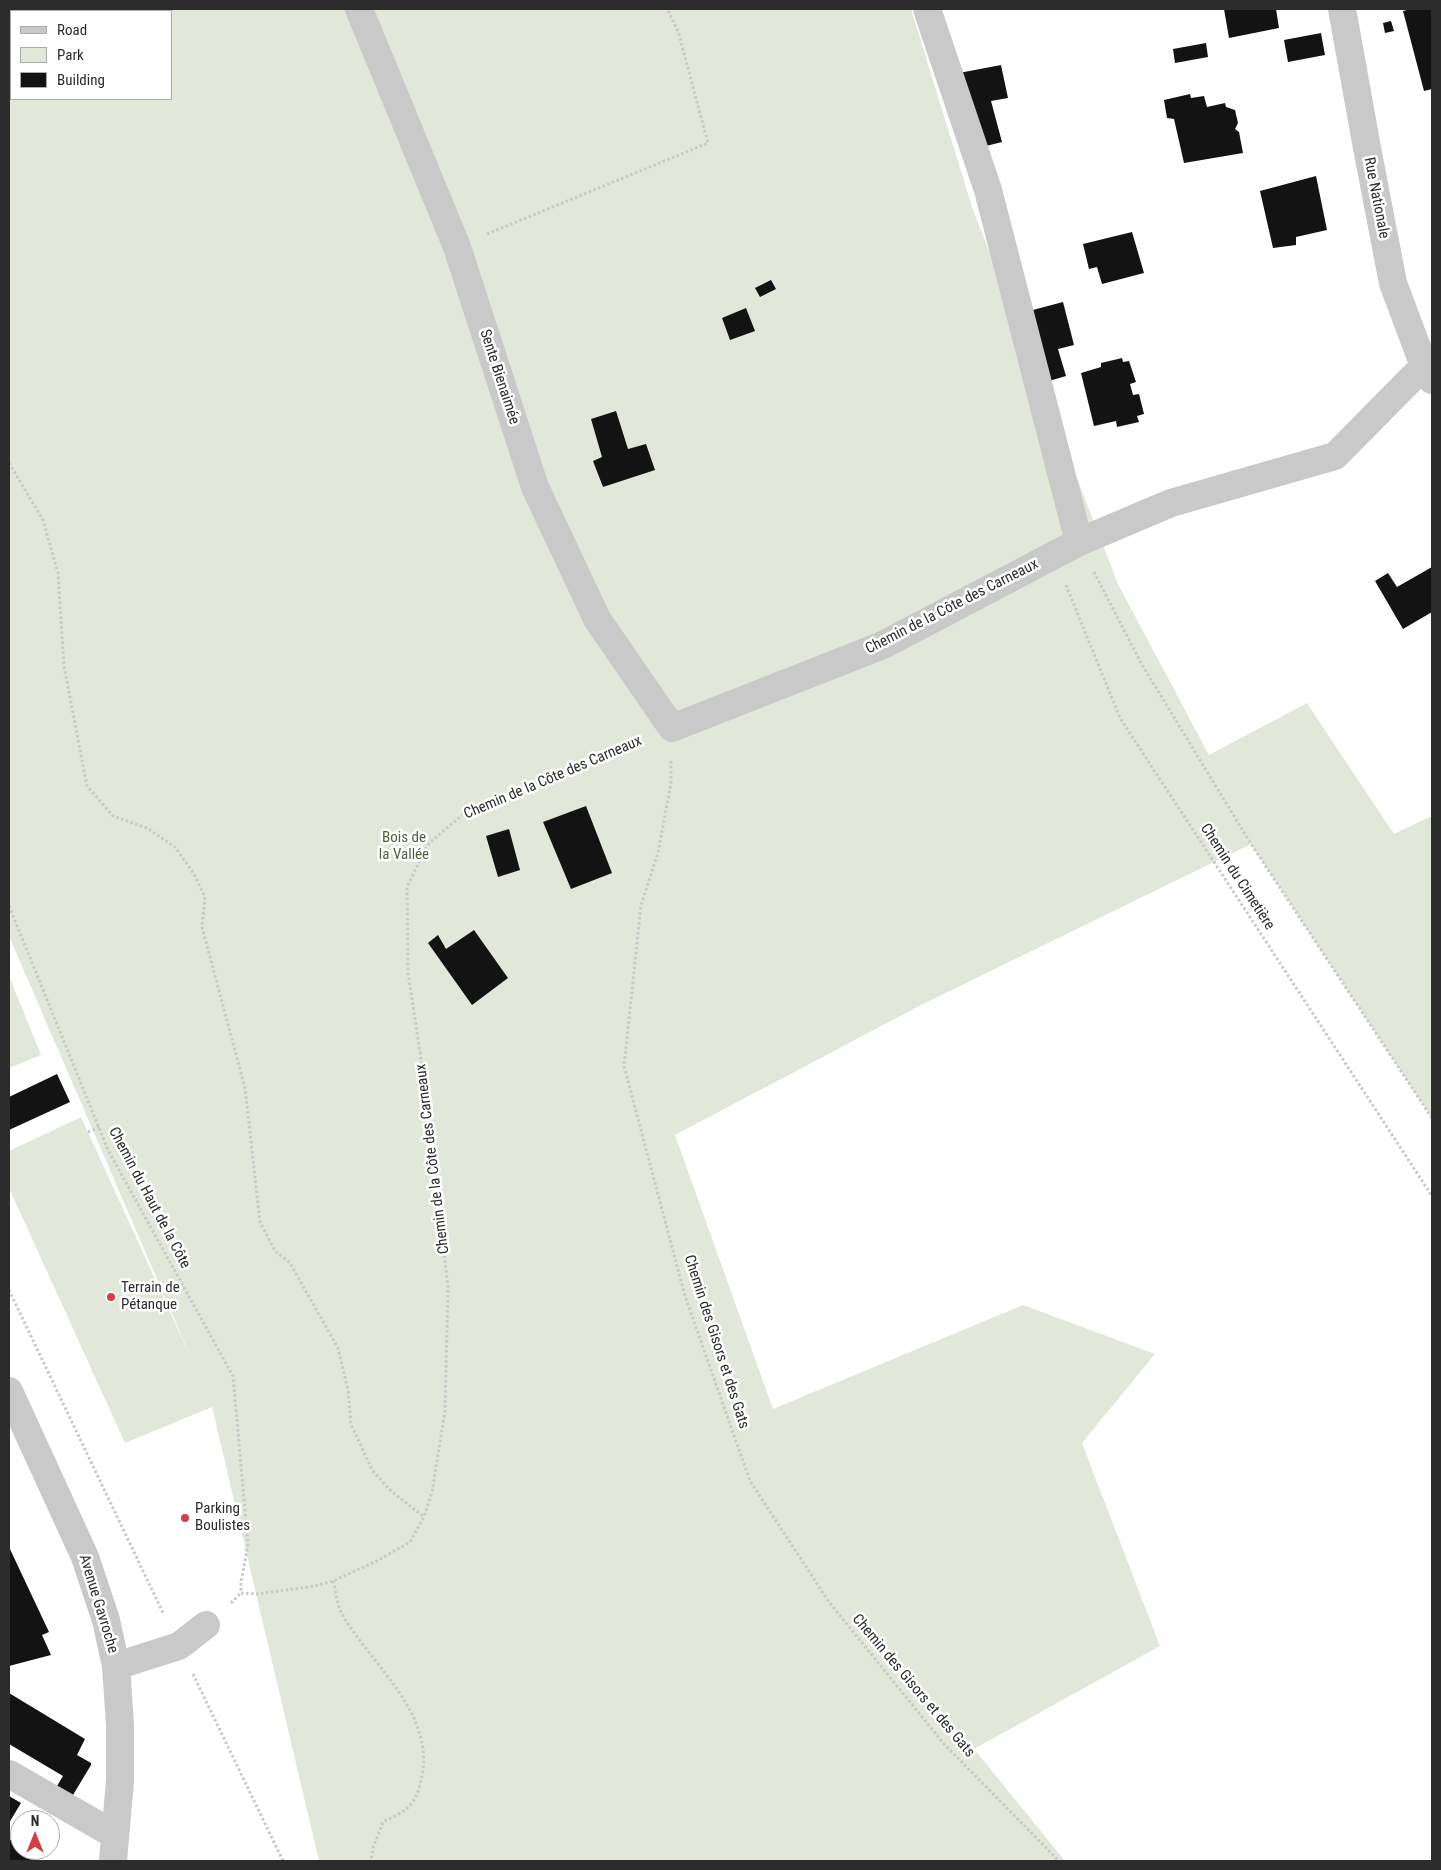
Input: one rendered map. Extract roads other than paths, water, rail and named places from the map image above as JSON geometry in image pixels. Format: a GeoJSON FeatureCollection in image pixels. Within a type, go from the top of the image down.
{"type":"FeatureCollection","features":[{"type":"Feature","properties":{"kind":"street","name":"Sente Bienaimée"},"geometry":{"type":"LineString","coordinates":[[359,9],[457,247],[535,487],[597,619],[672,728]]}},
{"type":"Feature","properties":{"kind":"street"},"geometry":{"type":"LineString","coordinates":[[927,9],[988,190],[1079,542]]}},
{"type":"Feature","properties":{"kind":"street","name":"Rue Nationale"},"geometry":{"type":"LineString","coordinates":[[1342,9],[1366,148],[1393,283],[1428,373]]}},
{"type":"Feature","properties":{"kind":"street","name":"Chemin de la Côte des Carneaux"},"geometry":{"type":"LineString","coordinates":[[672,728],[883,645],[1079,542],[1171,503],[1334,456],[1428,373]]}},
{"type":"Feature","properties":{"kind":"street","name":"Avenue Gavroche"},"geometry":{"type":"LineString","coordinates":[[9,1391],[85,1557],[106,1620],[116,1666],[120,1725],[120,1781],[114,1848]]}},
{"type":"Feature","properties":{"kind":"street"},"geometry":{"type":"LineString","coordinates":[[116,1666],[179,1646],[206,1626]]}},
{"type":"Feature","properties":{"kind":"street"},"geometry":{"type":"LineString","coordinates":[[9,1774],[114,1848]]}},
{"type":"Feature","properties":{"kind":"place","name":"Terrain de Pétanque"},"geometry":{"type":"Point","coordinates":[111,1297]}},
{"type":"Feature","properties":{"kind":"place","name":"Parking Boulistes"},"geometry":{"type":"Point","coordinates":[185,1518]}},
{"type":"Feature","properties":{"kind":"park label","name":"Bois de la Vallée"},"geometry":{"type":"Point","coordinates":[404,846]}}]}
